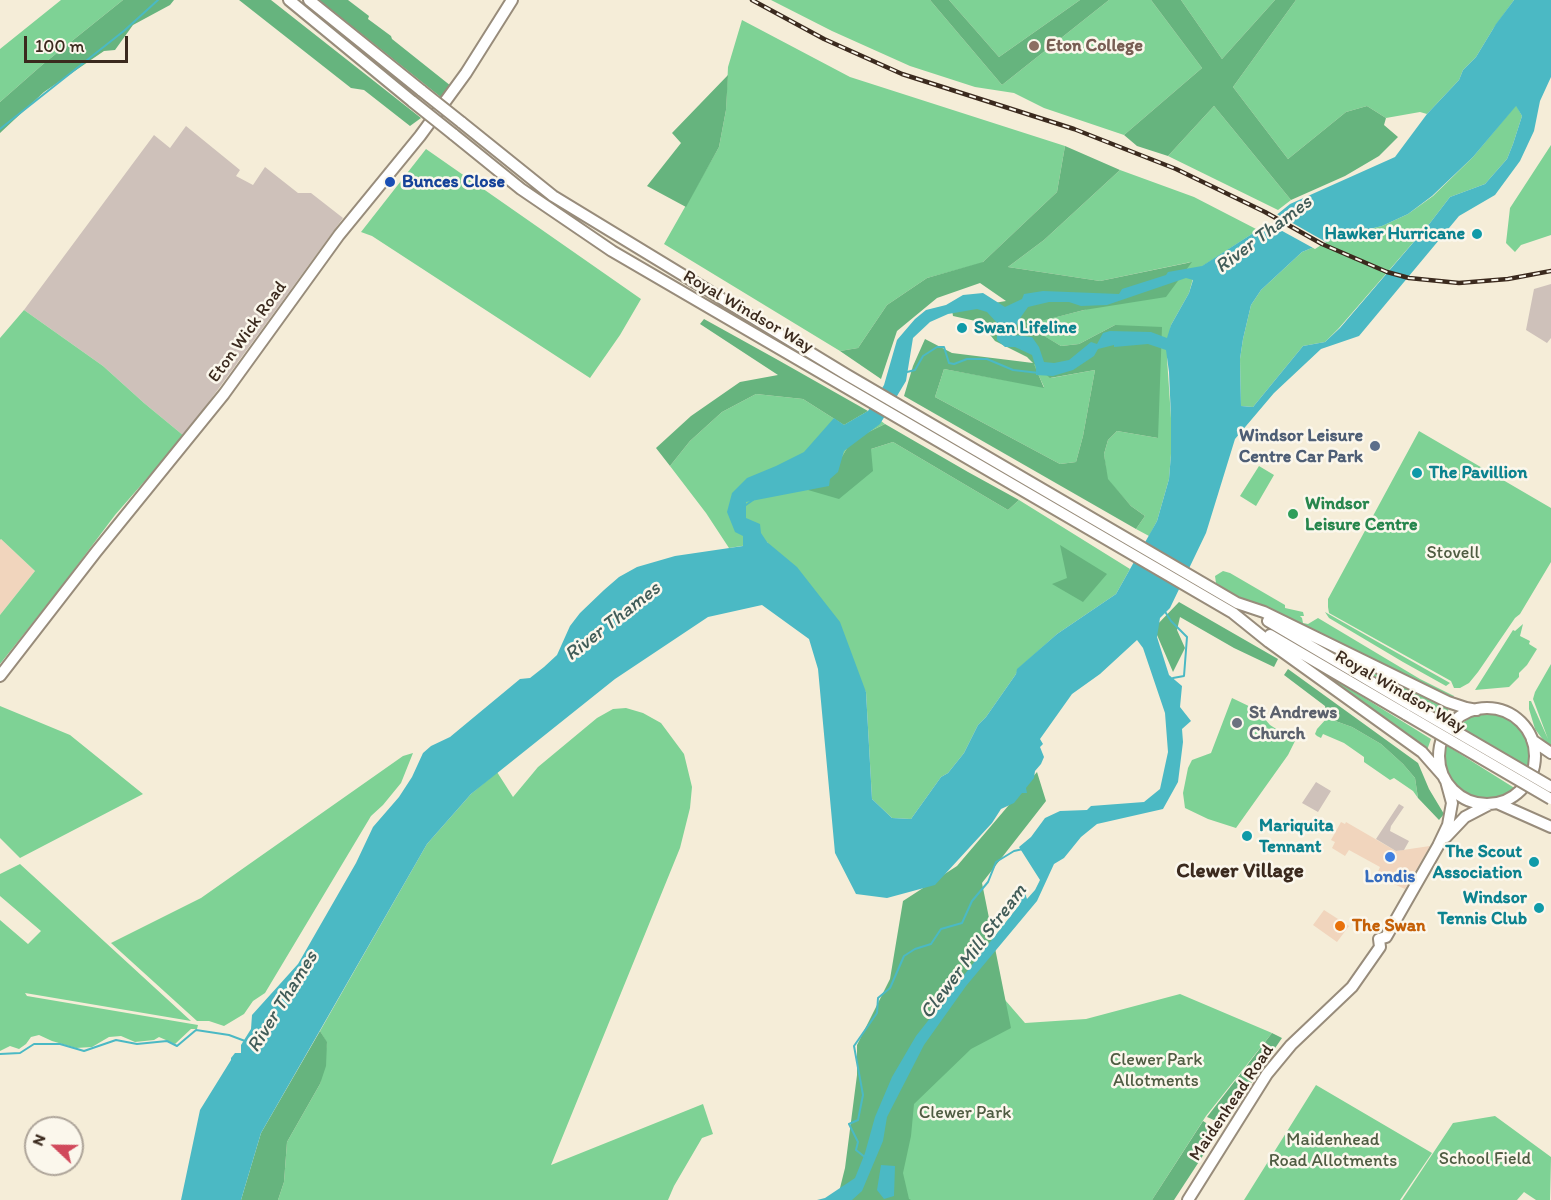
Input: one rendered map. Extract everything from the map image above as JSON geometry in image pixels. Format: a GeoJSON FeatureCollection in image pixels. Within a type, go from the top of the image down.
{"type":"FeatureCollection","features":[{"type":"Feature","properties":{"kind":"main road","name":"Royal Windsor Way"},"geometry":{"type":"LineString","coordinates":[[288,0],[521,189],[612,251],[843,379],[904,408],[1098,528]]}},
{"type":"Feature","properties":{"kind":"main road","name":"Royal Windsor Way"},"geometry":{"type":"LineString","coordinates":[[309,0],[554,196],[843,379],[902,420],[1098,528],[1230,605],[1410,711],[1551,799]]}},
{"type":"Feature","properties":{"kind":"main road","name":"Eton Wick Road"},"geometry":{"type":"LineString","coordinates":[[0,676],[96,552],[224,394],[339,235],[420,136],[466,73],[512,0]]}},
{"type":"Feature","properties":{"kind":"main road"},"geometry":{"type":"LineString","coordinates":[[1230,605],[1264,612],[1448,702],[1476,710]]}},
{"type":"Feature","properties":{"kind":"main road"},"geometry":{"type":"LineString","coordinates":[[1230,605],[1269,642],[1422,752],[1454,790],[1464,798],[1478,803],[1493,803],[1551,827]]}},
{"type":"Feature","properties":{"kind":"main road"},"geometry":{"type":"LineString","coordinates":[[1445,779],[1439,759],[1442,739],[1455,721],[1466,713],[1476,710],[1492,709],[1510,714],[1525,727],[1532,740],[1535,762],[1530,777],[1519,792],[1493,803]]}},
{"type":"Feature","properties":{"kind":"main road","name":"Royal Windsor Way"},"geometry":{"type":"LineString","coordinates":[[1410,711],[1551,787]]}},
{"type":"Feature","properties":{"kind":"main road"},"geometry":{"type":"LineString","coordinates":[[1532,740],[1551,753]]}},
{"type":"Feature","properties":{"kind":"main road","name":"Maidenhead Road"},"geometry":{"type":"LineString","coordinates":[[1188,1200],[1267,1074],[1291,1045],[1352,987],[1380,947],[1386,948],[1390,945],[1390,940],[1386,937],[1448,825],[1452,809],[1445,779]]}},
{"type":"Feature","properties":{"kind":"main road","name":"Maidenhead Road"},"geometry":{"type":"LineString","coordinates":[[1438,846],[1465,817],[1493,803]]}},
{"type":"Feature","properties":{"kind":"shaded area"},"geometry":{"type":"Polygon","coordinates":[[[186,126],[240,170],[236,176],[253,185],[265,167],[298,193],[311,193],[343,218],[184,436],[103,366],[24,310],[154,135],[170,148],[186,126]]]}},
{"type":"Feature","properties":{"kind":"shaded area"},"geometry":{"type":"Polygon","coordinates":[[[1551,284],[1551,338],[1547,343],[1526,330],[1534,289],[1551,284]]]}},
{"type":"Feature","properties":{"kind":"shaded area"},"geometry":{"type":"Polygon","coordinates":[[[0,540],[35,571],[0,615],[0,540]]]}},
{"type":"Feature","properties":{"kind":"shaded area"},"geometry":{"type":"Polygon","coordinates":[[[1316,782],[1331,791],[1318,812],[1302,803],[1316,782]]]}},
{"type":"Feature","properties":{"kind":"shaded area"},"geometry":{"type":"Polygon","coordinates":[[[1399,804],[1404,807],[1390,831],[1409,841],[1404,850],[1396,851],[1376,839],[1399,804]]]}},
{"type":"Feature","properties":{"kind":"shaded area"},"geometry":{"type":"Polygon","coordinates":[[[1341,822],[1345,824],[1346,822],[1396,851],[1430,846],[1405,889],[1376,876],[1380,867],[1349,850],[1345,856],[1332,848],[1335,842],[1331,840],[1341,822]]]}},
{"type":"Feature","properties":{"kind":"shaded area"},"geometry":{"type":"Polygon","coordinates":[[[1324,910],[1349,926],[1337,942],[1313,925],[1324,910]]]}},
{"type":"Feature","properties":{"kind":"green space"},"geometry":{"type":"Polygon","coordinates":[[[61,0],[123,0],[0,102],[0,49],[61,0]]]}},
{"type":"Feature","properties":{"kind":"green space"},"geometry":{"type":"Polygon","coordinates":[[[123,0],[174,0],[170,5],[133,25],[115,50],[104,51],[44,92],[0,133],[0,102],[123,0]]]}},
{"type":"Feature","properties":{"kind":"green space"},"geometry":{"type":"Polygon","coordinates":[[[239,0],[271,0],[421,118],[410,126],[364,90],[351,88],[239,0]]]}},
{"type":"Feature","properties":{"kind":"green space"},"geometry":{"type":"Polygon","coordinates":[[[319,0],[348,0],[451,86],[442,98],[319,0]]]}},
{"type":"Feature","properties":{"kind":"green space","name":"Eton College"},"geometry":{"type":"Polygon","coordinates":[[[771,0],[930,0],[1002,85],[1109,0],[1151,0],[1202,68],[1124,135],[1044,108],[1014,93],[975,87],[910,66],[832,31],[771,0]]]}},
{"type":"Feature","properties":{"kind":"green space"},"geometry":{"type":"Polygon","coordinates":[[[930,0],[949,0],[999,57],[1080,0],[1109,0],[1002,85],[930,0]]]}},
{"type":"Feature","properties":{"kind":"green space"},"geometry":{"type":"Polygon","coordinates":[[[949,0],[1080,0],[999,57],[949,0]]]}},
{"type":"Feature","properties":{"kind":"green space"},"geometry":{"type":"Polygon","coordinates":[[[1151,0],[1181,0],[1222,59],[1275,0],[1296,0],[1233,87],[1288,159],[1346,112],[1367,106],[1386,118],[1384,125],[1398,137],[1379,156],[1345,176],[1291,200],[1214,106],[1168,156],[1137,146],[1124,135],[1202,68],[1151,0]]]}},
{"type":"Feature","properties":{"kind":"green space"},"geometry":{"type":"Polygon","coordinates":[[[1181,0],[1275,0],[1222,59],[1181,0]]]}},
{"type":"Feature","properties":{"kind":"green space"},"geometry":{"type":"Polygon","coordinates":[[[1296,0],[1514,0],[1476,57],[1463,70],[1459,80],[1427,114],[1420,112],[1386,118],[1367,106],[1346,112],[1288,159],[1233,87],[1296,0]]]}},
{"type":"Feature","properties":{"kind":"green space"},"geometry":{"type":"Polygon","coordinates":[[[742,20],[850,77],[1065,146],[1057,192],[982,263],[927,278],[887,305],[858,348],[840,351],[664,244],[719,147],[726,110],[728,67],[742,20]]]}},
{"type":"Feature","properties":{"kind":"green space"},"geometry":{"type":"Polygon","coordinates":[[[728,75],[726,110],[719,147],[686,207],[647,186],[681,143],[672,133],[728,75]]]}},
{"type":"Feature","properties":{"kind":"green space"},"geometry":{"type":"Polygon","coordinates":[[[1516,105],[1522,116],[1513,144],[1507,159],[1485,184],[1450,197],[1430,223],[1325,342],[1303,346],[1253,407],[1241,406],[1240,359],[1243,339],[1251,305],[1261,290],[1302,252],[1341,236],[1382,226],[1408,214],[1433,196],[1473,157],[1516,105]]]}},
{"type":"Feature","properties":{"kind":"green space"},"geometry":{"type":"Polygon","coordinates":[[[1214,106],[1291,200],[1278,210],[1168,156],[1214,106]]]}},
{"type":"Feature","properties":{"kind":"green space"},"geometry":{"type":"Polygon","coordinates":[[[1551,145],[1551,235],[1521,245],[1515,252],[1506,243],[1510,208],[1551,145]]]}},
{"type":"Feature","properties":{"kind":"green space"},"geometry":{"type":"Polygon","coordinates":[[[1065,146],[1120,170],[1044,240],[1008,267],[1100,281],[1192,262],[1166,297],[1084,310],[1026,325],[1061,346],[1079,344],[1115,325],[1162,327],[1158,438],[1117,431],[1108,440],[1104,454],[1108,479],[1131,506],[1145,516],[1136,529],[904,396],[913,366],[925,339],[952,353],[1033,363],[1027,357],[995,341],[980,322],[953,316],[952,310],[1006,301],[980,283],[937,298],[897,331],[881,379],[840,351],[858,348],[887,305],[927,278],[983,262],[1057,192],[1065,146]],[[1034,364],[1044,388],[944,369],[935,397],[1060,464],[1076,462],[1095,370],[1050,378],[1034,364]]]}},
{"type":"Feature","properties":{"kind":"green space"},"geometry":{"type":"Polygon","coordinates":[[[426,149],[641,299],[620,335],[590,378],[372,236],[361,232],[426,149]]]}},
{"type":"Feature","properties":{"kind":"green space"},"geometry":{"type":"Polygon","coordinates":[[[1120,170],[1194,197],[1258,230],[1198,269],[1189,293],[1171,325],[1167,358],[1171,418],[1169,479],[1157,521],[1149,536],[1136,529],[1145,516],[1131,506],[1107,479],[1104,454],[1108,440],[1117,431],[1158,438],[1115,325],[1079,344],[1061,346],[1025,325],[1084,310],[1191,262],[1100,281],[1008,267],[1044,240],[1120,170]]]}},
{"type":"Feature","properties":{"kind":"green space"},"geometry":{"type":"Polygon","coordinates":[[[24,310],[103,366],[184,436],[115,515],[0,664],[0,615],[35,571],[0,540],[0,338],[24,310]]]}},
{"type":"Feature","properties":{"kind":"green space"},"geometry":{"type":"Polygon","coordinates":[[[704,319],[868,411],[844,425],[803,399],[756,394],[722,412],[690,441],[670,466],[656,448],[691,416],[740,382],[778,375],[700,324],[704,319]]]}},
{"type":"Feature","properties":{"kind":"green space"},"geometry":{"type":"Polygon","coordinates":[[[1033,363],[1051,378],[1095,370],[1076,462],[1060,464],[935,397],[944,369],[1044,387],[1033,363]]]}},
{"type":"Feature","properties":{"kind":"green space"},"geometry":{"type":"Polygon","coordinates":[[[756,394],[803,399],[844,425],[868,411],[885,424],[852,440],[838,463],[808,490],[871,449],[893,442],[1008,510],[1019,500],[1130,569],[1116,594],[1057,634],[1018,669],[986,717],[978,725],[964,753],[948,773],[941,777],[911,819],[892,818],[872,799],[866,692],[767,542],[729,548],[670,466],[690,441],[722,412],[756,394]]]}},
{"type":"Feature","properties":{"kind":"green space"},"geometry":{"type":"Polygon","coordinates":[[[885,424],[1019,500],[1008,510],[893,442],[871,449],[873,471],[839,499],[808,490],[838,463],[852,440],[885,424]]]}},
{"type":"Feature","properties":{"kind":"green space","name":"Stovell"},"geometry":{"type":"Polygon","coordinates":[[[1419,431],[1551,508],[1551,562],[1520,614],[1478,672],[1469,683],[1460,688],[1454,688],[1451,681],[1329,613],[1328,607],[1328,599],[1419,431]]]}},
{"type":"Feature","properties":{"kind":"green space"},"geometry":{"type":"Polygon","coordinates":[[[1259,466],[1274,475],[1256,506],[1240,496],[1259,466]]]}},
{"type":"Feature","properties":{"kind":"green space"},"geometry":{"type":"Polygon","coordinates":[[[1060,545],[1107,574],[1083,602],[1052,584],[1067,578],[1060,545]]]}},
{"type":"Feature","properties":{"kind":"green space"},"geometry":{"type":"Polygon","coordinates":[[[1223,571],[1285,605],[1285,608],[1303,612],[1304,616],[1300,616],[1303,623],[1308,624],[1318,618],[1420,679],[1454,696],[1453,700],[1233,595],[1216,583],[1215,576],[1223,571]]]}},
{"type":"Feature","properties":{"kind":"green space"},"geometry":{"type":"Polygon","coordinates":[[[1179,602],[1278,659],[1274,667],[1234,648],[1180,617],[1177,630],[1185,648],[1173,672],[1154,628],[1179,602]]]}},
{"type":"Feature","properties":{"kind":"green space"},"geometry":{"type":"Polygon","coordinates":[[[1325,612],[1450,683],[1446,686],[1403,662],[1329,618],[1325,612]]]}},
{"type":"Feature","properties":{"kind":"green space"},"geometry":{"type":"Polygon","coordinates":[[[1523,624],[1520,636],[1530,641],[1529,644],[1537,649],[1519,673],[1519,677],[1509,687],[1475,690],[1513,630],[1515,631],[1523,624]]]}},
{"type":"Feature","properties":{"kind":"green space"},"geometry":{"type":"Polygon","coordinates":[[[1301,635],[1450,707],[1442,720],[1301,635]]]}},
{"type":"Feature","properties":{"kind":"green space"},"geometry":{"type":"Polygon","coordinates":[[[1290,652],[1431,739],[1426,753],[1290,652]]]}},
{"type":"Feature","properties":{"kind":"green space"},"geometry":{"type":"Polygon","coordinates":[[[1551,664],[1551,747],[1549,748],[1535,729],[1529,701],[1548,739],[1533,699],[1551,664]]]}},
{"type":"Feature","properties":{"kind":"green space"},"geometry":{"type":"Polygon","coordinates":[[[1288,669],[1418,763],[1429,789],[1444,814],[1439,820],[1418,798],[1415,778],[1403,764],[1381,744],[1352,727],[1327,718],[1325,706],[1284,675],[1288,669]]]}},
{"type":"Feature","properties":{"kind":"green space"},"geometry":{"type":"Polygon","coordinates":[[[1232,698],[1257,710],[1270,725],[1295,741],[1288,755],[1236,828],[1208,819],[1185,808],[1183,793],[1192,760],[1211,753],[1232,698]]]}},
{"type":"Feature","properties":{"kind":"green space"},"geometry":{"type":"Polygon","coordinates":[[[0,706],[70,735],[143,794],[20,858],[0,838],[0,706]]]}},
{"type":"Feature","properties":{"kind":"green space"},"geometry":{"type":"Polygon","coordinates":[[[626,708],[643,713],[661,723],[684,754],[692,787],[690,808],[680,848],[551,1165],[703,1104],[713,1134],[702,1138],[668,1200],[278,1200],[284,1182],[287,1142],[320,1084],[327,1043],[320,1031],[427,844],[471,794],[497,772],[513,797],[538,767],[597,718],[613,709],[626,708]]]}},
{"type":"Feature","properties":{"kind":"green space"},"geometry":{"type":"Polygon","coordinates":[[[1485,713],[1511,720],[1521,729],[1528,741],[1531,754],[1528,770],[1456,728],[1472,716],[1485,713]]]}},
{"type":"Feature","properties":{"kind":"green space"},"geometry":{"type":"Polygon","coordinates":[[[1327,718],[1352,727],[1381,744],[1415,778],[1418,798],[1413,791],[1394,778],[1390,780],[1364,762],[1364,757],[1344,743],[1323,734],[1321,738],[1317,736],[1315,734],[1317,729],[1327,718]]]}},
{"type":"Feature","properties":{"kind":"green space"},"geometry":{"type":"Polygon","coordinates":[[[1446,745],[1516,789],[1503,797],[1489,800],[1464,793],[1454,784],[1447,772],[1444,759],[1446,745]]]}},
{"type":"Feature","properties":{"kind":"green space"},"geometry":{"type":"Polygon","coordinates":[[[413,753],[401,783],[371,816],[265,993],[253,1001],[244,1014],[224,1026],[209,1021],[197,1021],[111,943],[201,898],[403,756],[413,753]]]}},
{"type":"Feature","properties":{"kind":"green space"},"geometry":{"type":"Polygon","coordinates":[[[1037,772],[1046,801],[982,883],[1011,1028],[971,1049],[914,1104],[911,1136],[903,1173],[911,1200],[837,1200],[845,1168],[857,1075],[857,1045],[890,979],[903,901],[957,866],[1037,772]]]}},
{"type":"Feature","properties":{"kind":"green space"},"geometry":{"type":"Polygon","coordinates":[[[20,864],[191,1021],[25,993],[27,996],[198,1025],[197,1029],[191,1029],[175,1044],[159,1037],[154,1040],[135,1042],[121,1036],[109,1037],[92,1047],[76,1048],[39,1035],[31,1037],[19,1049],[10,1046],[0,1051],[0,920],[28,944],[41,931],[0,896],[0,874],[20,864]]]}},
{"type":"Feature","properties":{"kind":"green space"},"geometry":{"type":"Polygon","coordinates":[[[999,993],[1025,1023],[1086,1019],[1180,994],[1272,1033],[1206,1116],[1152,1200],[881,1200],[876,1085],[999,993]]]}},
{"type":"Feature","properties":{"kind":"green space"},"geometry":{"type":"Polygon","coordinates":[[[320,1031],[327,1042],[326,1066],[320,1084],[287,1142],[284,1182],[278,1200],[241,1200],[261,1133],[320,1031]]]}},
{"type":"Feature","properties":{"kind":"green space"},"geometry":{"type":"Polygon","coordinates":[[[1272,1033],[1282,1038],[1223,1124],[1207,1117],[1272,1033]]]}},
{"type":"Feature","properties":{"kind":"green space","name":"Maidenhead Road Allotments"},"geometry":{"type":"Polygon","coordinates":[[[1316,1085],[1432,1153],[1400,1200],[1244,1200],[1316,1085]]]}},
{"type":"Feature","properties":{"kind":"green space","name":"School Field"},"geometry":{"type":"Polygon","coordinates":[[[1495,1116],[1551,1157],[1550,1200],[1536,1200],[1524,1192],[1517,1200],[1402,1200],[1453,1123],[1495,1116]]]}},
{"type":"Feature","properties":{"kind":"green space"},"geometry":{"type":"Polygon","coordinates":[[[1203,1121],[1219,1131],[1174,1200],[1152,1200],[1203,1121]]]}},
{"type":"Feature","properties":{"kind":"water","name":"River Thames"},"geometry":{"type":"Polygon","coordinates":[[[1514,0],[1551,0],[1551,77],[1540,101],[1534,131],[1520,161],[1495,195],[1459,216],[1359,336],[1321,349],[1274,393],[1235,439],[1206,533],[1170,608],[1160,618],[1157,637],[1169,675],[1182,686],[1180,707],[1191,721],[1182,729],[1183,742],[1178,782],[1163,809],[1097,824],[1081,837],[1064,858],[1054,864],[1037,901],[966,986],[924,1045],[887,1117],[883,1141],[862,1191],[852,1200],[817,1200],[825,1198],[855,1178],[875,1117],[892,1077],[916,1036],[1020,904],[1020,893],[1023,887],[1027,899],[1035,890],[1040,880],[1019,847],[1031,837],[1045,818],[1060,811],[1087,810],[1091,806],[1144,802],[1160,789],[1168,752],[1165,713],[1143,648],[1137,640],[1100,674],[1072,694],[1040,739],[1043,744],[1040,747],[1044,757],[1035,771],[1034,778],[1026,788],[1027,793],[1022,793],[1014,803],[1001,809],[992,823],[935,885],[887,898],[856,894],[835,853],[818,669],[809,639],[762,605],[708,617],[615,679],[471,794],[427,844],[261,1133],[241,1200],[181,1200],[200,1110],[231,1058],[235,1053],[241,1053],[241,1045],[251,1029],[252,1015],[298,964],[356,863],[373,827],[399,797],[412,777],[423,753],[431,746],[450,737],[520,679],[530,678],[544,667],[557,655],[570,626],[580,613],[604,590],[619,577],[637,567],[675,556],[743,546],[743,536],[735,532],[727,512],[732,493],[747,478],[804,452],[834,418],[844,425],[868,411],[884,385],[897,340],[926,310],[946,305],[963,295],[983,293],[1005,307],[1022,299],[1024,294],[1043,291],[1119,294],[1122,289],[1166,275],[1168,272],[1202,266],[1258,230],[1290,204],[1395,157],[1427,114],[1459,80],[1463,70],[1476,57],[1514,0]],[[1516,106],[1473,157],[1432,196],[1408,214],[1382,226],[1341,236],[1302,252],[1261,290],[1251,305],[1243,339],[1240,359],[1241,406],[1253,407],[1303,346],[1325,342],[1340,328],[1450,197],[1485,184],[1507,159],[1513,144],[1522,116],[1516,106]],[[1186,278],[1107,305],[1081,306],[1069,302],[1049,302],[1028,307],[1018,321],[1015,335],[1032,337],[1039,347],[1044,362],[1054,363],[1069,360],[1091,342],[1097,344],[1103,333],[1110,331],[1151,332],[1167,338],[1193,280],[1186,278]],[[977,309],[948,314],[930,322],[913,338],[906,381],[880,424],[844,451],[838,472],[830,479],[829,486],[746,502],[746,518],[760,524],[761,533],[767,542],[797,567],[840,622],[866,692],[872,799],[892,818],[911,819],[941,777],[948,773],[964,753],[978,725],[1016,674],[1017,669],[1057,634],[1116,594],[1157,521],[1169,479],[1171,418],[1166,350],[1148,344],[1114,347],[1114,345],[1098,349],[1094,356],[1073,370],[1053,376],[1036,375],[1032,355],[1015,347],[1005,347],[997,340],[997,323],[987,312],[977,309]]]}},
{"type":"Feature","properties":{"kind":"water"},"geometry":{"type":"Polygon","coordinates":[[[881,1165],[895,1166],[894,1196],[884,1199],[877,1190],[881,1165]]]}},
{"type":"Feature","properties":{"kind":"pier"},"geometry":{"type":"Polygon","coordinates":[[[1275,213],[1326,242],[1315,249],[1264,221],[1275,213]]]}},
{"type":"Feature","properties":{"kind":"waterway"},"geometry":{"type":"LineString","coordinates":[[0,129],[125,30],[158,0]]}},
{"type":"Feature","properties":{"kind":"waterway"},"geometry":{"type":"LineString","coordinates":[[903,373],[915,370],[923,356],[937,347],[944,347],[949,363],[954,364],[967,359],[987,359],[1013,370],[1039,373]]}},
{"type":"Feature","properties":{"kind":"waterway"},"geometry":{"type":"LineString","coordinates":[[743,507],[753,500]]}},
{"type":"Feature","properties":{"kind":"waterway"},"geometry":{"type":"LineString","coordinates":[[1164,610],[1171,621],[1187,637],[1184,676],[1173,678]]}},
{"type":"Feature","properties":{"kind":"waterway"},"geometry":{"type":"LineString","coordinates":[[866,1158],[856,1150],[858,1142],[849,1124],[858,1120],[863,1095],[854,1046],[877,1013],[878,998],[890,988],[904,956],[915,949],[931,944],[941,929],[962,923],[972,901],[988,882],[996,862],[1014,851],[1023,849]]}},
{"type":"Feature","properties":{"kind":"waterway","name":"River Thames"},"geometry":{"type":"LineString","coordinates":[[0,1054],[20,1053],[34,1044],[60,1044],[84,1051],[116,1040],[137,1044],[167,1041],[177,1046],[196,1030],[229,1035],[245,1041]]}},
{"type":"Feature","properties":{"kind":"railway"},"geometry":{"type":"LineString","coordinates":[[752,0],[824,39],[902,74],[1074,129],[1176,169],[1265,212],[1322,244],[1387,272],[1409,278],[1459,283],[1508,279],[1551,271]]}},
{"type":"Feature","properties":{"kind":"place","name":"Eton College"},"geometry":{"type":"Point","coordinates":[1034,46]}},
{"type":"Feature","properties":{"kind":"place","name":"Bunces Close"},"geometry":{"type":"Point","coordinates":[390,182]}},
{"type":"Feature","properties":{"kind":"place","name":"Hawker Hurricane"},"geometry":{"type":"Point","coordinates":[1477,234]}},
{"type":"Feature","properties":{"kind":"place","name":"Swan Lifeline"},"geometry":{"type":"Point","coordinates":[962,328]}},
{"type":"Feature","properties":{"kind":"place","name":"Windsor Leisure Centre Car Park"},"geometry":{"type":"Point","coordinates":[1375,446]}},
{"type":"Feature","properties":{"kind":"place","name":"The Pavillion"},"geometry":{"type":"Point","coordinates":[1417,473]}},
{"type":"Feature","properties":{"kind":"place","name":"Windsor Leisure Centre"},"geometry":{"type":"Point","coordinates":[1293,514]}},
{"type":"Feature","properties":{"kind":"place","name":"St Andrews Church"},"geometry":{"type":"Point","coordinates":[1237,723]}},
{"type":"Feature","properties":{"kind":"place","name":"Mariquita Tennant"},"geometry":{"type":"Point","coordinates":[1247,836]}},
{"type":"Feature","properties":{"kind":"place","name":"Londis"},"geometry":{"type":"Point","coordinates":[1390,857]}},
{"type":"Feature","properties":{"kind":"place","name":"The Scout Association"},"geometry":{"type":"Point","coordinates":[1534,862]}},
{"type":"Feature","properties":{"kind":"place","name":"Windsor Tennis Club"},"geometry":{"type":"Point","coordinates":[1539,908]}},
{"type":"Feature","properties":{"kind":"place","name":"The Swan"},"geometry":{"type":"Point","coordinates":[1340,926]}},
{"type":"Feature","properties":{"kind":"district","name":"Clewer Village"},"geometry":{"type":"Point","coordinates":[1240,872]}},
{"type":"Feature","properties":{"kind":"water label","name":"Clewer Mill Stream"},"geometry":{"type":"Point","coordinates":[974,952]}},
{"type":"Feature","properties":{"kind":"park label","name":"Clewer Park Allotments"},"geometry":{"type":"Point","coordinates":[1156,1070]}},
{"type":"Feature","properties":{"kind":"park label","name":"Clewer Park"},"geometry":{"type":"Point","coordinates":[965,1113]}}]}
